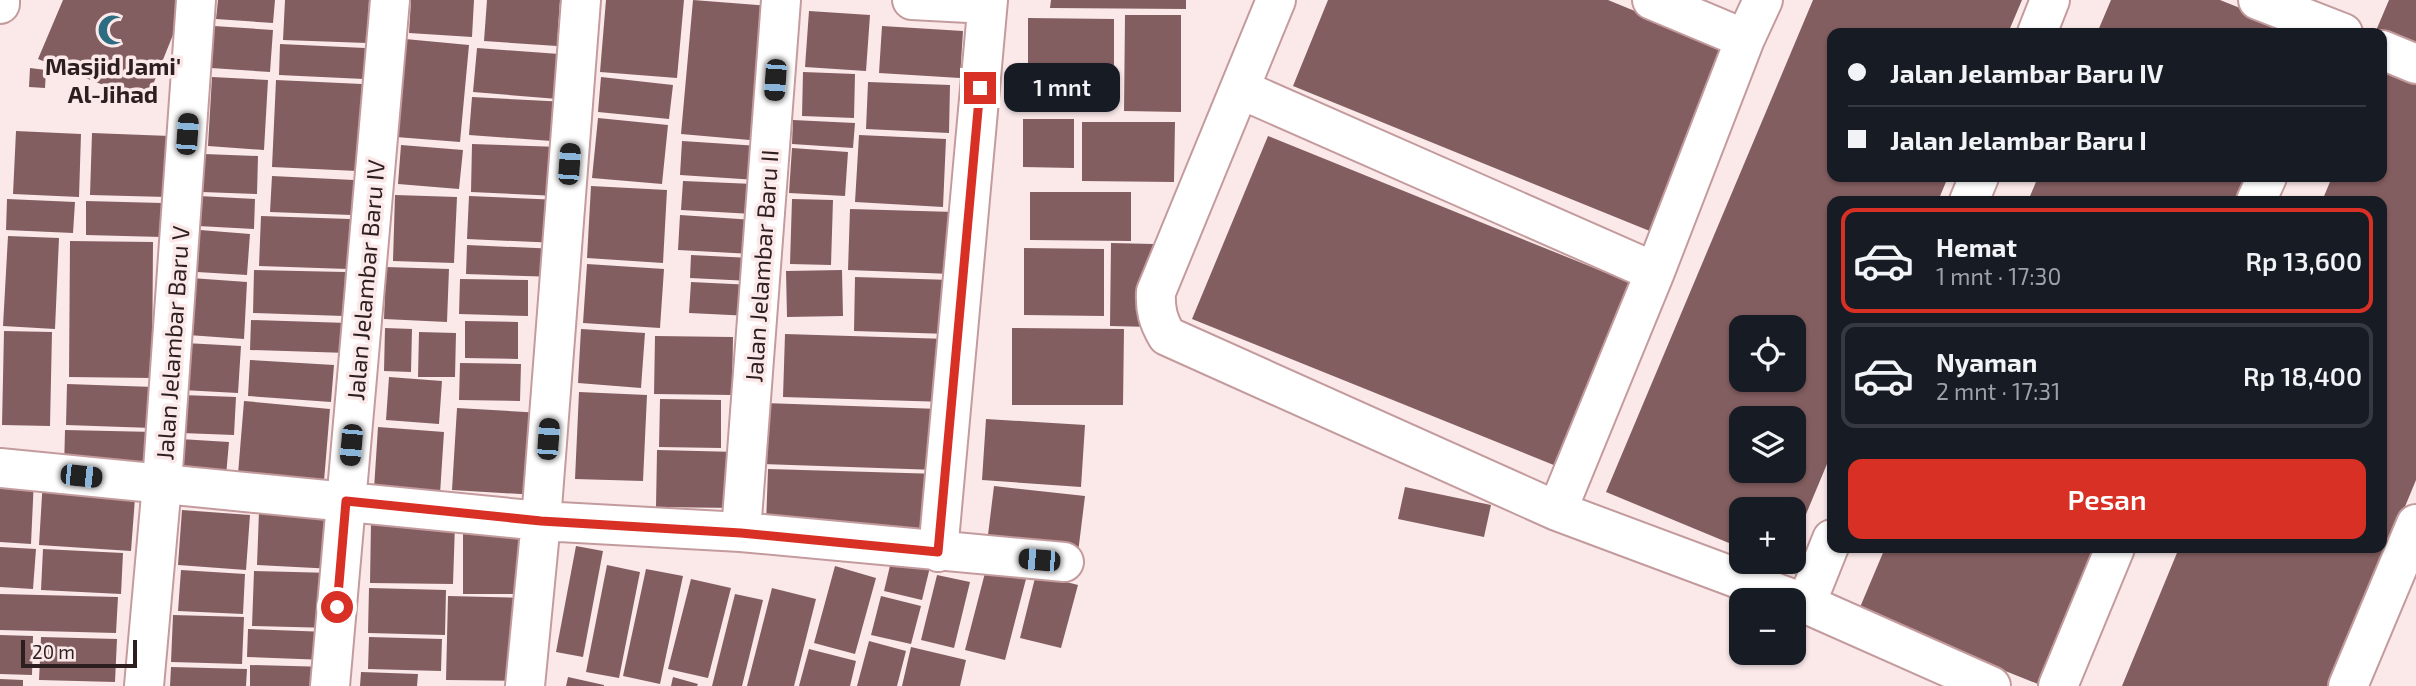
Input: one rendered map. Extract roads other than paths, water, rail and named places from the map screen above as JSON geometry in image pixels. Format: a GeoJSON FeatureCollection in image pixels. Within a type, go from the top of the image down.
{"type":"FeatureCollection","features":[{"type":"Feature","properties":{"kind":"street","name":"Jalan Jelambar Baru V"},"geometry":{"type":"LineString","coordinates":[[144,686],[162,484],[196,0]]}},
{"type":"Feature","properties":{"kind":"street","name":"Jalan Jelambar Baru IV"},"geometry":{"type":"LineString","coordinates":[[330,686],[390,0]]}},
{"type":"Feature","properties":{"kind":"street"},"geometry":{"type":"LineString","coordinates":[[525,686],[541,521],[581,0]]}},
{"type":"Feature","properties":{"kind":"street","name":"Jalan Jelambar Baru II"},"geometry":{"type":"LineString","coordinates":[[741,533],[781,0]]}},
{"type":"Feature","properties":{"kind":"street"},"geometry":{"type":"LineString","coordinates":[[912,0],[988,2],[938,552]]}},
{"type":"Feature","properties":{"kind":"street"},"geometry":{"type":"LineString","coordinates":[[1276,0],[1156,292],[1155,308],[1167,336],[1557,511],[1763,588]]}},
{"type":"Feature","properties":{"kind":"street"},"geometry":{"type":"LineString","coordinates":[[1652,0],[1745,39]]}},
{"type":"Feature","properties":{"kind":"street"},"geometry":{"type":"LineString","coordinates":[[1557,511],[1655,272],[1745,39],[1763,0]]}},
{"type":"Feature","properties":{"kind":"street"},"geometry":{"type":"LineString","coordinates":[[2039,28],[2050,0]]}},
{"type":"Feature","properties":{"kind":"street"},"geometry":{"type":"LineString","coordinates":[[2258,0],[2325,28]]}},
{"type":"Feature","properties":{"kind":"street"},"geometry":{"type":"LineString","coordinates":[[2387,52],[2416,64]]}},
{"type":"Feature","properties":{"kind":"street"},"geometry":{"type":"LineString","coordinates":[[1240,89],[1655,272]]}},
{"type":"Feature","properties":{"kind":"street"},"geometry":{"type":"LineString","coordinates":[[0,468],[541,521],[741,533],[1064,562]]}},
{"type":"Feature","properties":{"kind":"street"},"geometry":{"type":"LineString","coordinates":[[2348,686],[2416,524]]}},
{"type":"Feature","properties":{"kind":"street"},"geometry":{"type":"LineString","coordinates":[[1827,552],[1806,604],[1991,686]]}},
{"type":"Feature","properties":{"kind":"street"},"geometry":{"type":"LineString","coordinates":[[2058,686],[2113,553]]}},
{"type":"Feature","properties":{"kind":"place","name":"Masjid Jami' Al-Jihad"},"geometry":{"type":"Point","coordinates":[113,30]}}]}
